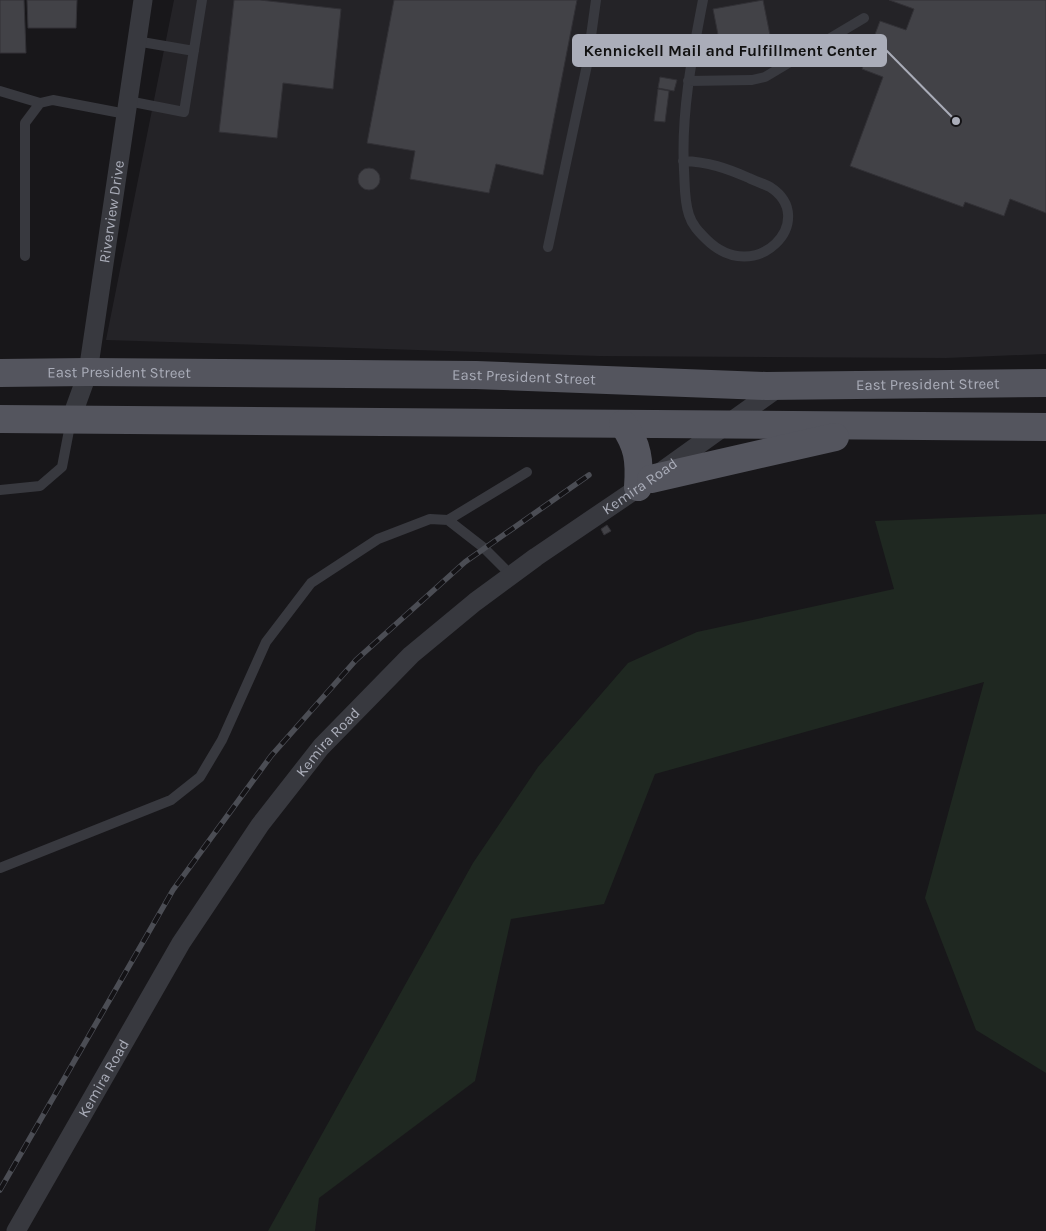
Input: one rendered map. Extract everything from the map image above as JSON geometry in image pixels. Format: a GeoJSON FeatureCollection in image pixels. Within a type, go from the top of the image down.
{"type":"FeatureCollection","features":[{"type":"Feature","properties":{"kind":"main road","name":"East President Street"},"geometry":{"type":"LineString","coordinates":[[0,373],[476,375],[766,386],[783,384],[1046,383]]}},
{"type":"Feature","properties":{"kind":"main road"},"geometry":{"type":"LineString","coordinates":[[0,419],[1046,427]]}},
{"type":"Feature","properties":{"kind":"main road"},"geometry":{"type":"LineString","coordinates":[[623,424],[634,439],[645,483],[885,427]]}},
{"type":"Feature","properties":{"kind":"street","name":"Riverview Drive"},"geometry":{"type":"LineString","coordinates":[[71,419],[88,372],[143,0]]}},
{"type":"Feature","properties":{"kind":"street","name":"Kemira Road"},"geometry":{"type":"LineString","coordinates":[[16,1231],[182,944],[260,825],[321,747],[411,655],[511,575],[645,483],[783,384]]}},
{"type":"Feature","properties":{"kind":"lane"},"geometry":{"type":"LineString","coordinates":[[0,91],[40,103],[53,100],[184,112],[202,0]]}},
{"type":"Feature","properties":{"kind":"lane"},"geometry":{"type":"LineString","coordinates":[[548,247],[586,65],[596,0]]}},
{"type":"Feature","properties":{"kind":"lane"},"geometry":{"type":"LineString","coordinates":[[683,161],[709,162],[770,188],[783,200],[787,212],[786,227],[779,242],[769,250],[747,257],[728,255],[713,246],[696,230],[689,216],[685,199],[683,161],[683,118],[703,0]]}},
{"type":"Feature","properties":{"kind":"lane"},"geometry":{"type":"LineString","coordinates":[[688,81],[765,78],[864,18]]}},
{"type":"Feature","properties":{"kind":"lane"},"geometry":{"type":"LineString","coordinates":[[136,41],[194,51]]}},
{"type":"Feature","properties":{"kind":"lane"},"geometry":{"type":"LineString","coordinates":[[25,256],[25,122],[40,103]]}},
{"type":"Feature","properties":{"kind":"lane"},"geometry":{"type":"LineString","coordinates":[[0,490],[40,486],[62,467],[71,419]]}},
{"type":"Feature","properties":{"kind":"lane"},"geometry":{"type":"LineString","coordinates":[[0,868],[170,800],[200,777],[222,740],[266,642],[311,583],[378,539],[430,519],[448,520],[527,472]]}},
{"type":"Feature","properties":{"kind":"lane"},"geometry":{"type":"LineString","coordinates":[[448,520],[484,548],[511,575]]}},
{"type":"Feature","properties":{"kind":"shaded area"},"geometry":{"type":"Polygon","coordinates":[[[174,0],[1046,0],[1046,354],[946,358],[599,356],[106,340],[174,0]]]}},
{"type":"Feature","properties":{"kind":"shaded area"},"geometry":{"type":"Polygon","coordinates":[[[1046,514],[1046,1073],[976,1030],[925,898],[984,682],[655,774],[604,904],[511,919],[475,1081],[319,1198],[315,1231],[268,1231],[473,863],[538,767],[628,663],[697,632],[894,589],[875,521],[1046,514]]]}},
{"type":"Feature","properties":{"kind":"building"},"geometry":{"type":"Polygon","coordinates":[[[0,0],[24,0],[26,53],[0,53],[0,0]]]}},
{"type":"Feature","properties":{"kind":"building"},"geometry":{"type":"Polygon","coordinates":[[[27,0],[77,0],[76,28],[28,28],[27,0]]]}},
{"type":"Feature","properties":{"kind":"building"},"geometry":{"type":"Polygon","coordinates":[[[234,0],[260,0],[341,9],[333,89],[283,83],[277,138],[219,132],[234,0]]]}},
{"type":"Feature","properties":{"kind":"building"},"geometry":{"type":"Polygon","coordinates":[[[394,0],[577,0],[543,175],[496,164],[489,193],[410,179],[415,151],[367,143],[394,0]]]}},
{"type":"Feature","properties":{"kind":"building"},"geometry":{"type":"Polygon","coordinates":[[[763,0],[771,40],[721,50],[713,9],[763,0]]]}},
{"type":"Feature","properties":{"kind":"building"},"geometry":{"type":"Polygon","coordinates":[[[889,0],[1046,0],[1046,213],[1010,199],[1004,216],[965,202],[963,207],[850,166],[883,77],[862,69],[880,21],[906,30],[914,9],[889,0]]]}},
{"type":"Feature","properties":{"kind":"building"},"geometry":{"type":"Polygon","coordinates":[[[660,77],[677,80],[674,91],[658,88],[660,77]]]}},
{"type":"Feature","properties":{"kind":"building"},"geometry":{"type":"Polygon","coordinates":[[[658,89],[669,91],[665,122],[654,121],[658,89]]]}},
{"type":"Feature","properties":{"kind":"building"},"geometry":{"type":"Polygon","coordinates":[[[369,168],[377,171],[380,179],[377,187],[369,190],[361,187],[358,179],[361,171],[369,168]]]}},
{"type":"Feature","properties":{"kind":"building"},"geometry":{"type":"Polygon","coordinates":[[[607,525],[611,531],[604,535],[601,529],[607,525]]]}},
{"type":"Feature","properties":{"kind":"railway"},"geometry":{"type":"LineString","coordinates":[[0,1190],[173,890],[271,756],[356,660],[465,562],[589,475]]}},
{"type":"Feature","properties":{"kind":"place","name":"Kennickell Mail and Fulfillment Center"},"geometry":{"type":"Point","coordinates":[956,121]}}]}
